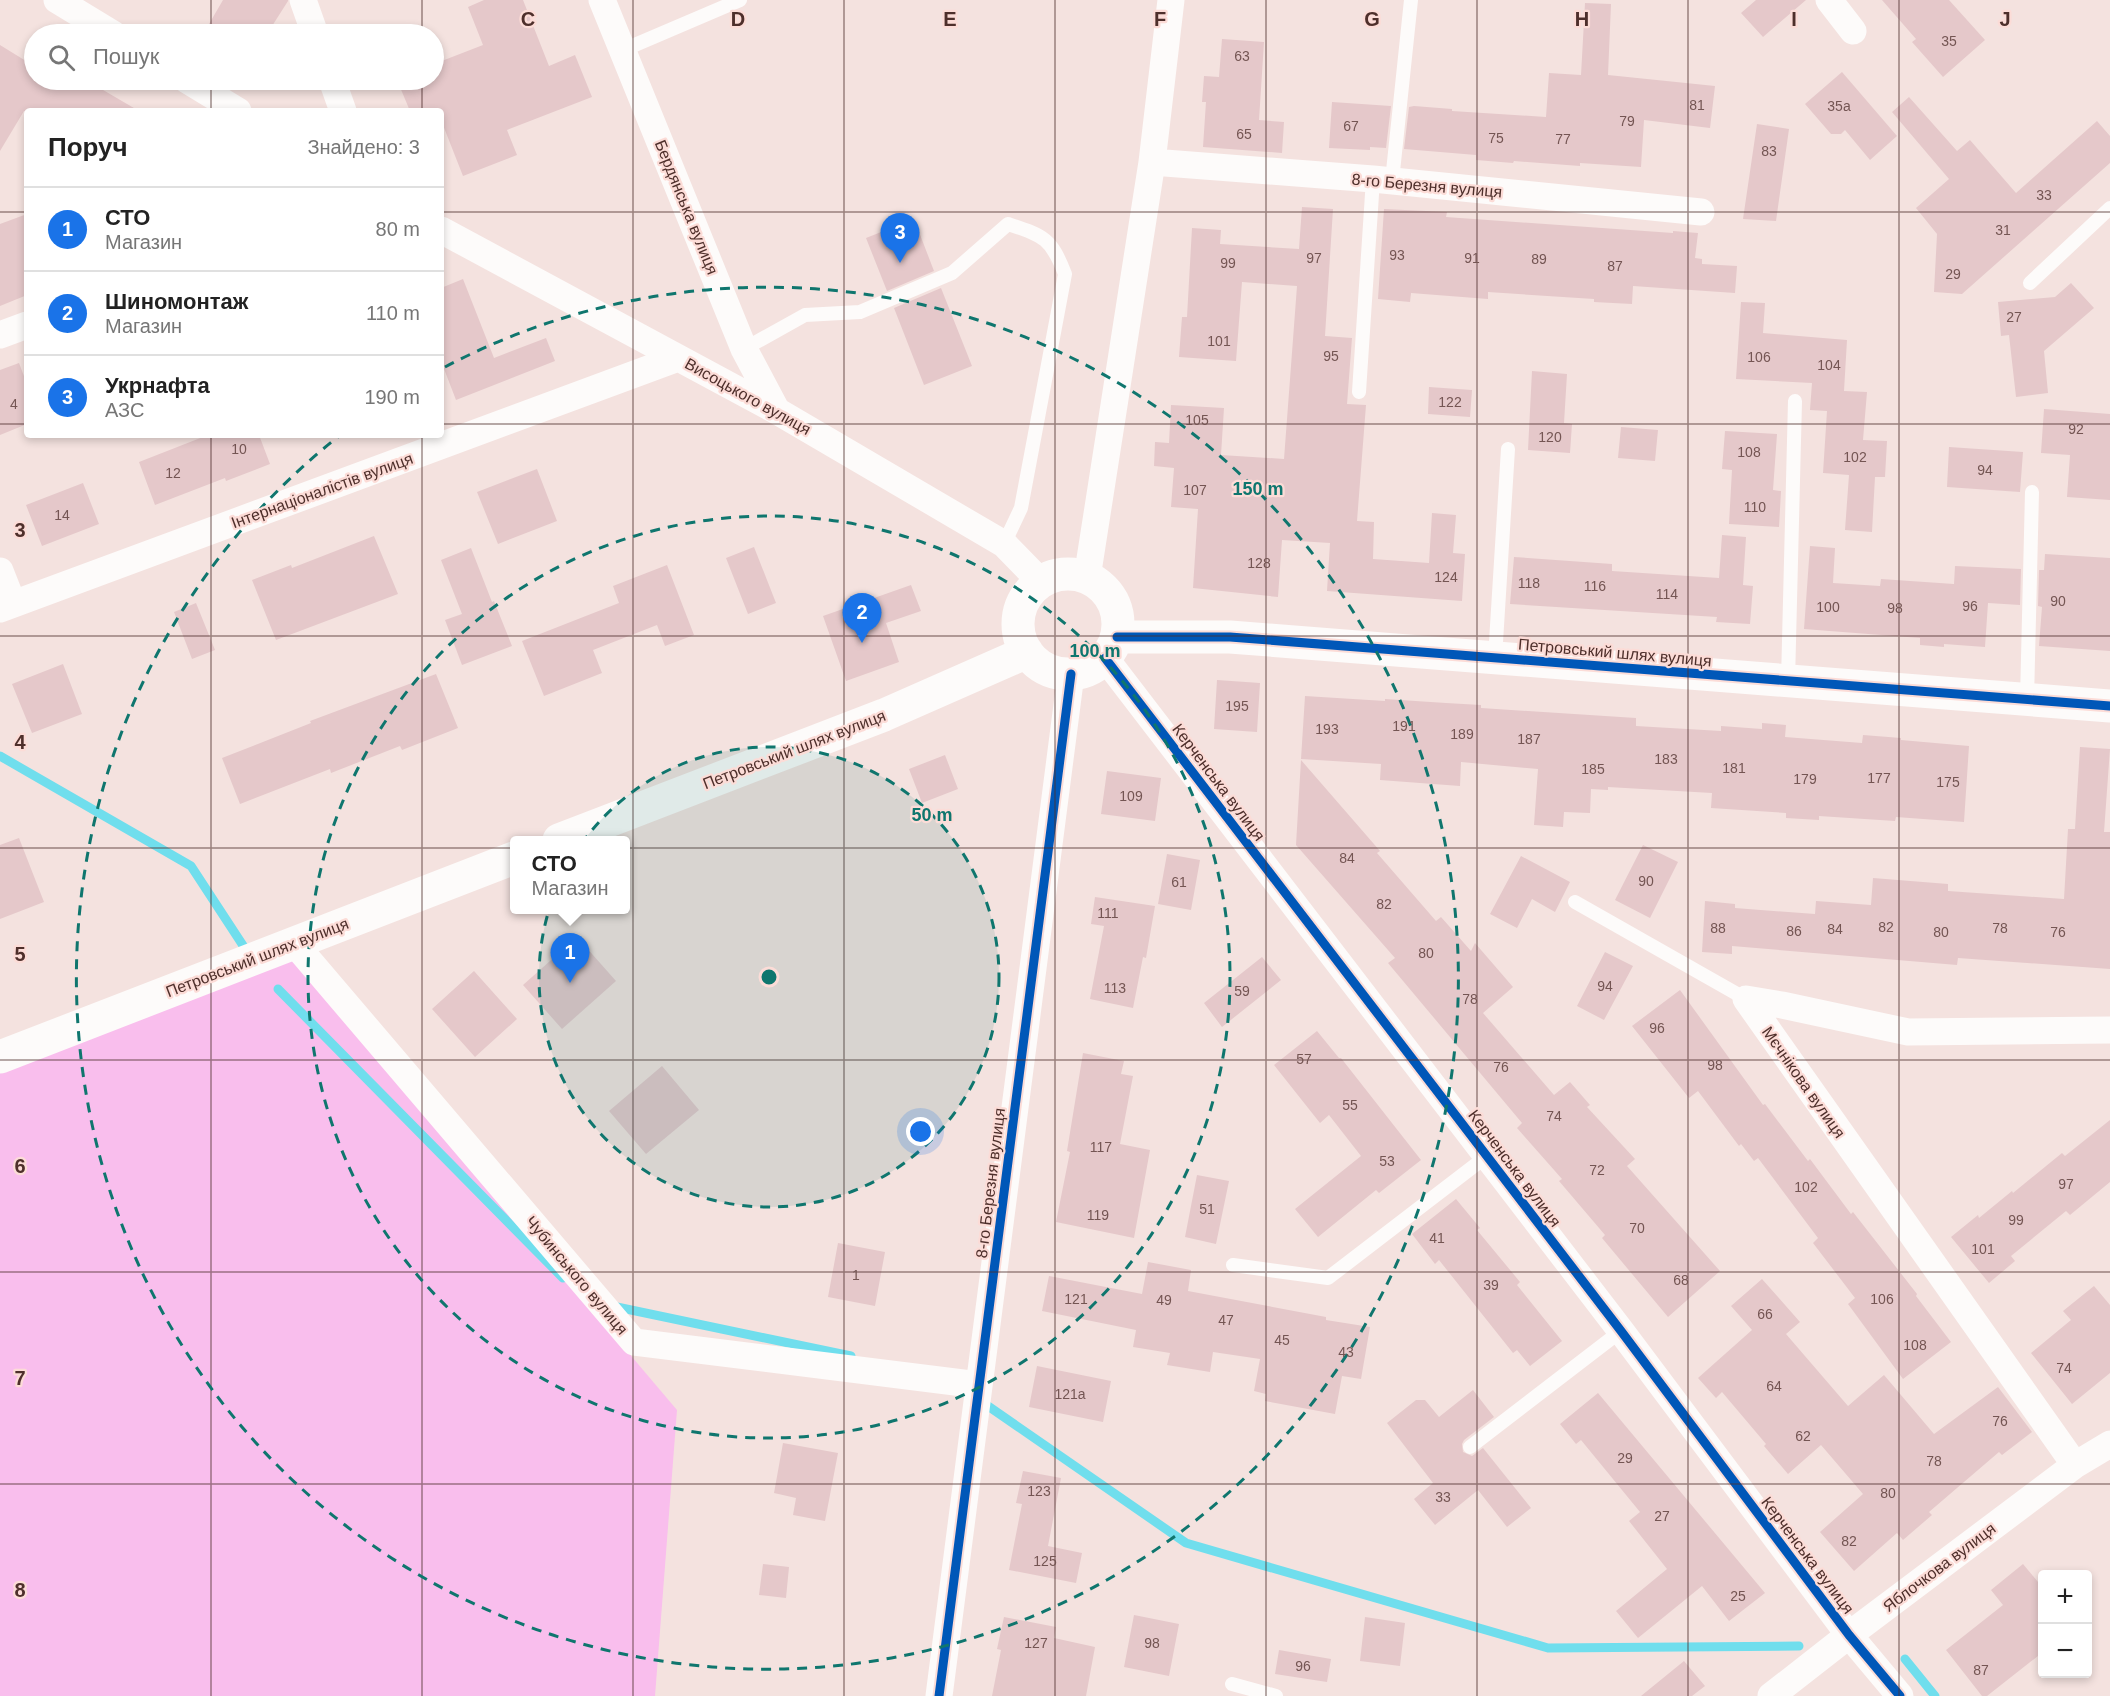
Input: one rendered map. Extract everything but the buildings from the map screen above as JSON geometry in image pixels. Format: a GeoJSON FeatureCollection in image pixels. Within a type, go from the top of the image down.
{"type":"FeatureCollection","features":[{"type":"Feature","properties":{"kind":"street"},"geometry":{"type":"LineString","coordinates":[[57,0],[97,24]]}},
{"type":"Feature","properties":{"kind":"street"},"geometry":{"type":"LineString","coordinates":[[303,0],[311,24]]}},
{"type":"Feature","properties":{"kind":"street","name":"Бердянська вулиця"},"geometry":{"type":"LineString","coordinates":[[602,0],[744,349],[777,411]]}},
{"type":"Feature","properties":{"kind":"street"},"geometry":{"type":"LineString","coordinates":[[1087,578],[1152,162],[1171,0]]}},
{"type":"Feature","properties":{"kind":"street"},"geometry":{"type":"LineString","coordinates":[[1829,0],[1853,31]]}},
{"type":"Feature","properties":{"kind":"street"},"geometry":{"type":"LineString","coordinates":[[203,90],[233,108]]}},
{"type":"Feature","properties":{"kind":"street"},"geometry":{"type":"LineString","coordinates":[[336,90],[342,108]]}},
{"type":"Feature","properties":{"kind":"street","name":"8-го Березня вулиця"},"geometry":{"type":"LineString","coordinates":[[1152,162],[1383,180],[1701,212]]}},
{"type":"Feature","properties":{"kind":"street","name":"Висоцького вулиця"},"geometry":{"type":"LineString","coordinates":[[444,232],[777,411],[1004,544],[1041,582]]}},
{"type":"Feature","properties":{"kind":"street"},"geometry":{"type":"LineString","coordinates":[[0,335],[24,326]]}},
{"type":"Feature","properties":{"kind":"street","name":"Інтернаціоналістів вулиця"},"geometry":{"type":"LineString","coordinates":[[7,606],[678,358]]}},
{"type":"Feature","properties":{"kind":"street"},"geometry":{"type":"LineString","coordinates":[[0,571],[7,606]]}},
{"type":"Feature","properties":{"kind":"street"},"geometry":{"type":"LineString","coordinates":[[1071,674],[1046,669],[1035,662],[1027,652],[1019,633],[1019,614],[1027,596],[1041,582],[1065,574],[1087,578],[1102,587],[1113,603],[1118,621],[1111,647]]}},
{"type":"Feature","properties":{"kind":"street","name":"Петровський шлях вулиця"},"geometry":{"type":"LineString","coordinates":[[1071,674],[1096,666],[1111,647],[1230,637],[2110,706]]}},
{"type":"Feature","properties":{"kind":"street","name":"Керченська вулиця"},"geometry":{"type":"LineString","coordinates":[[1111,647],[1487,1156],[1849,1635],[1900,1696]]}},
{"type":"Feature","properties":{"kind":"street","name":"Петровський шлях вулиця"},"geometry":{"type":"LineString","coordinates":[[569,836],[884,715],[1027,652]]}},
{"type":"Feature","properties":{"kind":"street","name":"8-го Березня вулиця"},"geometry":{"type":"LineString","coordinates":[[939,1696],[1071,674]]}},
{"type":"Feature","properties":{"kind":"street","name":"Петровський шлях вулиця"},"geometry":{"type":"LineString","coordinates":[[0,1057],[510,860]]}},
{"type":"Feature","properties":{"kind":"street","name":"Чубинського вулиця"},"geometry":{"type":"LineString","coordinates":[[294,943],[634,1342],[979,1385]]}},
{"type":"Feature","properties":{"kind":"street","name":"Мєчнікова вулиця"},"geometry":{"type":"LineString","coordinates":[[1746,999],[1908,1032],[2110,1030]]}},
{"type":"Feature","properties":{"kind":"street","name":"Мєчнікова вулиця"},"geometry":{"type":"LineString","coordinates":[[1746,999],[2075,1465]]}},
{"type":"Feature","properties":{"kind":"street","name":"Яблочкова вулиця"},"geometry":{"type":"LineString","coordinates":[[1772,1696],[1849,1635],[2075,1465],[2109,1447]]}},
{"type":"Feature","properties":{"kind":"lane"},"geometry":{"type":"LineString","coordinates":[[623,50],[740,0]]}},
{"type":"Feature","properties":{"kind":"lane"},"geometry":{"type":"LineString","coordinates":[[1359,392],[1383,180],[1411,0]]}},
{"type":"Feature","properties":{"kind":"lane"},"geometry":{"type":"LineString","coordinates":[[2030,283],[2110,208]]}},
{"type":"Feature","properties":{"kind":"lane"},"geometry":{"type":"LineString","coordinates":[[744,349],[805,315],[860,312],[952,273],[1008,224],[1040,234],[1056,251],[1065,274],[1021,508],[1004,544]]}},
{"type":"Feature","properties":{"kind":"lane"},"geometry":{"type":"LineString","coordinates":[[1788,681],[1795,401]]}},
{"type":"Feature","properties":{"kind":"lane"},"geometry":{"type":"LineString","coordinates":[[1495,658],[1508,449]]}},
{"type":"Feature","properties":{"kind":"lane"},"geometry":{"type":"LineString","coordinates":[[2027,700],[2032,492]]}},
{"type":"Feature","properties":{"kind":"lane"},"geometry":{"type":"LineString","coordinates":[[1575,902],[1746,999]]}},
{"type":"Feature","properties":{"kind":"lane"},"geometry":{"type":"LineString","coordinates":[[1233,1265],[1328,1278],[1487,1156]]}},
{"type":"Feature","properties":{"kind":"lane"},"geometry":{"type":"LineString","coordinates":[[1470,1447],[1621,1331]]}},
{"type":"Feature","properties":{"kind":"lane"},"geometry":{"type":"LineString","coordinates":[[1232,1684],[1276,1696]]}},
{"type":"Feature","properties":{"kind":"shaded area"},"geometry":{"type":"Polygon","coordinates":[[[294,958],[677,1410],[655,1696],[0,1696],[0,1073],[294,958]]]}},
{"type":"Feature","properties":{"kind":"waterway"},"geometry":{"type":"LineString","coordinates":[[0,756],[191,866],[244,947]]}},
{"type":"Feature","properties":{"kind":"waterway"},"geometry":{"type":"LineString","coordinates":[[278,989],[563,1278]]}},
{"type":"Feature","properties":{"kind":"waterway"},"geometry":{"type":"LineString","coordinates":[[612,1306],[851,1356]]}},
{"type":"Feature","properties":{"kind":"waterway"},"geometry":{"type":"LineString","coordinates":[[988,1406],[1186,1543],[1548,1648],[1799,1646]]}},
{"type":"Feature","properties":{"kind":"waterway"},"geometry":{"type":"LineString","coordinates":[[1905,1659],[1935,1696]]}},
{"type":"Feature","properties":{"kind":"cycle path"},"geometry":{"type":"LineString","coordinates":[[1117,637],[1230,637],[2110,706]]}},
{"type":"Feature","properties":{"kind":"cycle path"},"geometry":{"type":"LineString","coordinates":[[1105,658],[1621,1331],[1849,1635],[1900,1696]]}},
{"type":"Feature","properties":{"kind":"cycle path"},"geometry":{"type":"LineString","coordinates":[[939,1696],[1071,674]]}},
{"type":"Feature","properties":{"kind":"place","name":"Укрнафта"},"geometry":{"type":"Point","coordinates":[900,263]}},
{"type":"Feature","properties":{"kind":"place","name":"Шиномонтаж"},"geometry":{"type":"Point","coordinates":[862,643]}},
{"type":"Feature","properties":{"kind":"place","name":"СТО"},"geometry":{"type":"Point","coordinates":[570,983]}}]}
